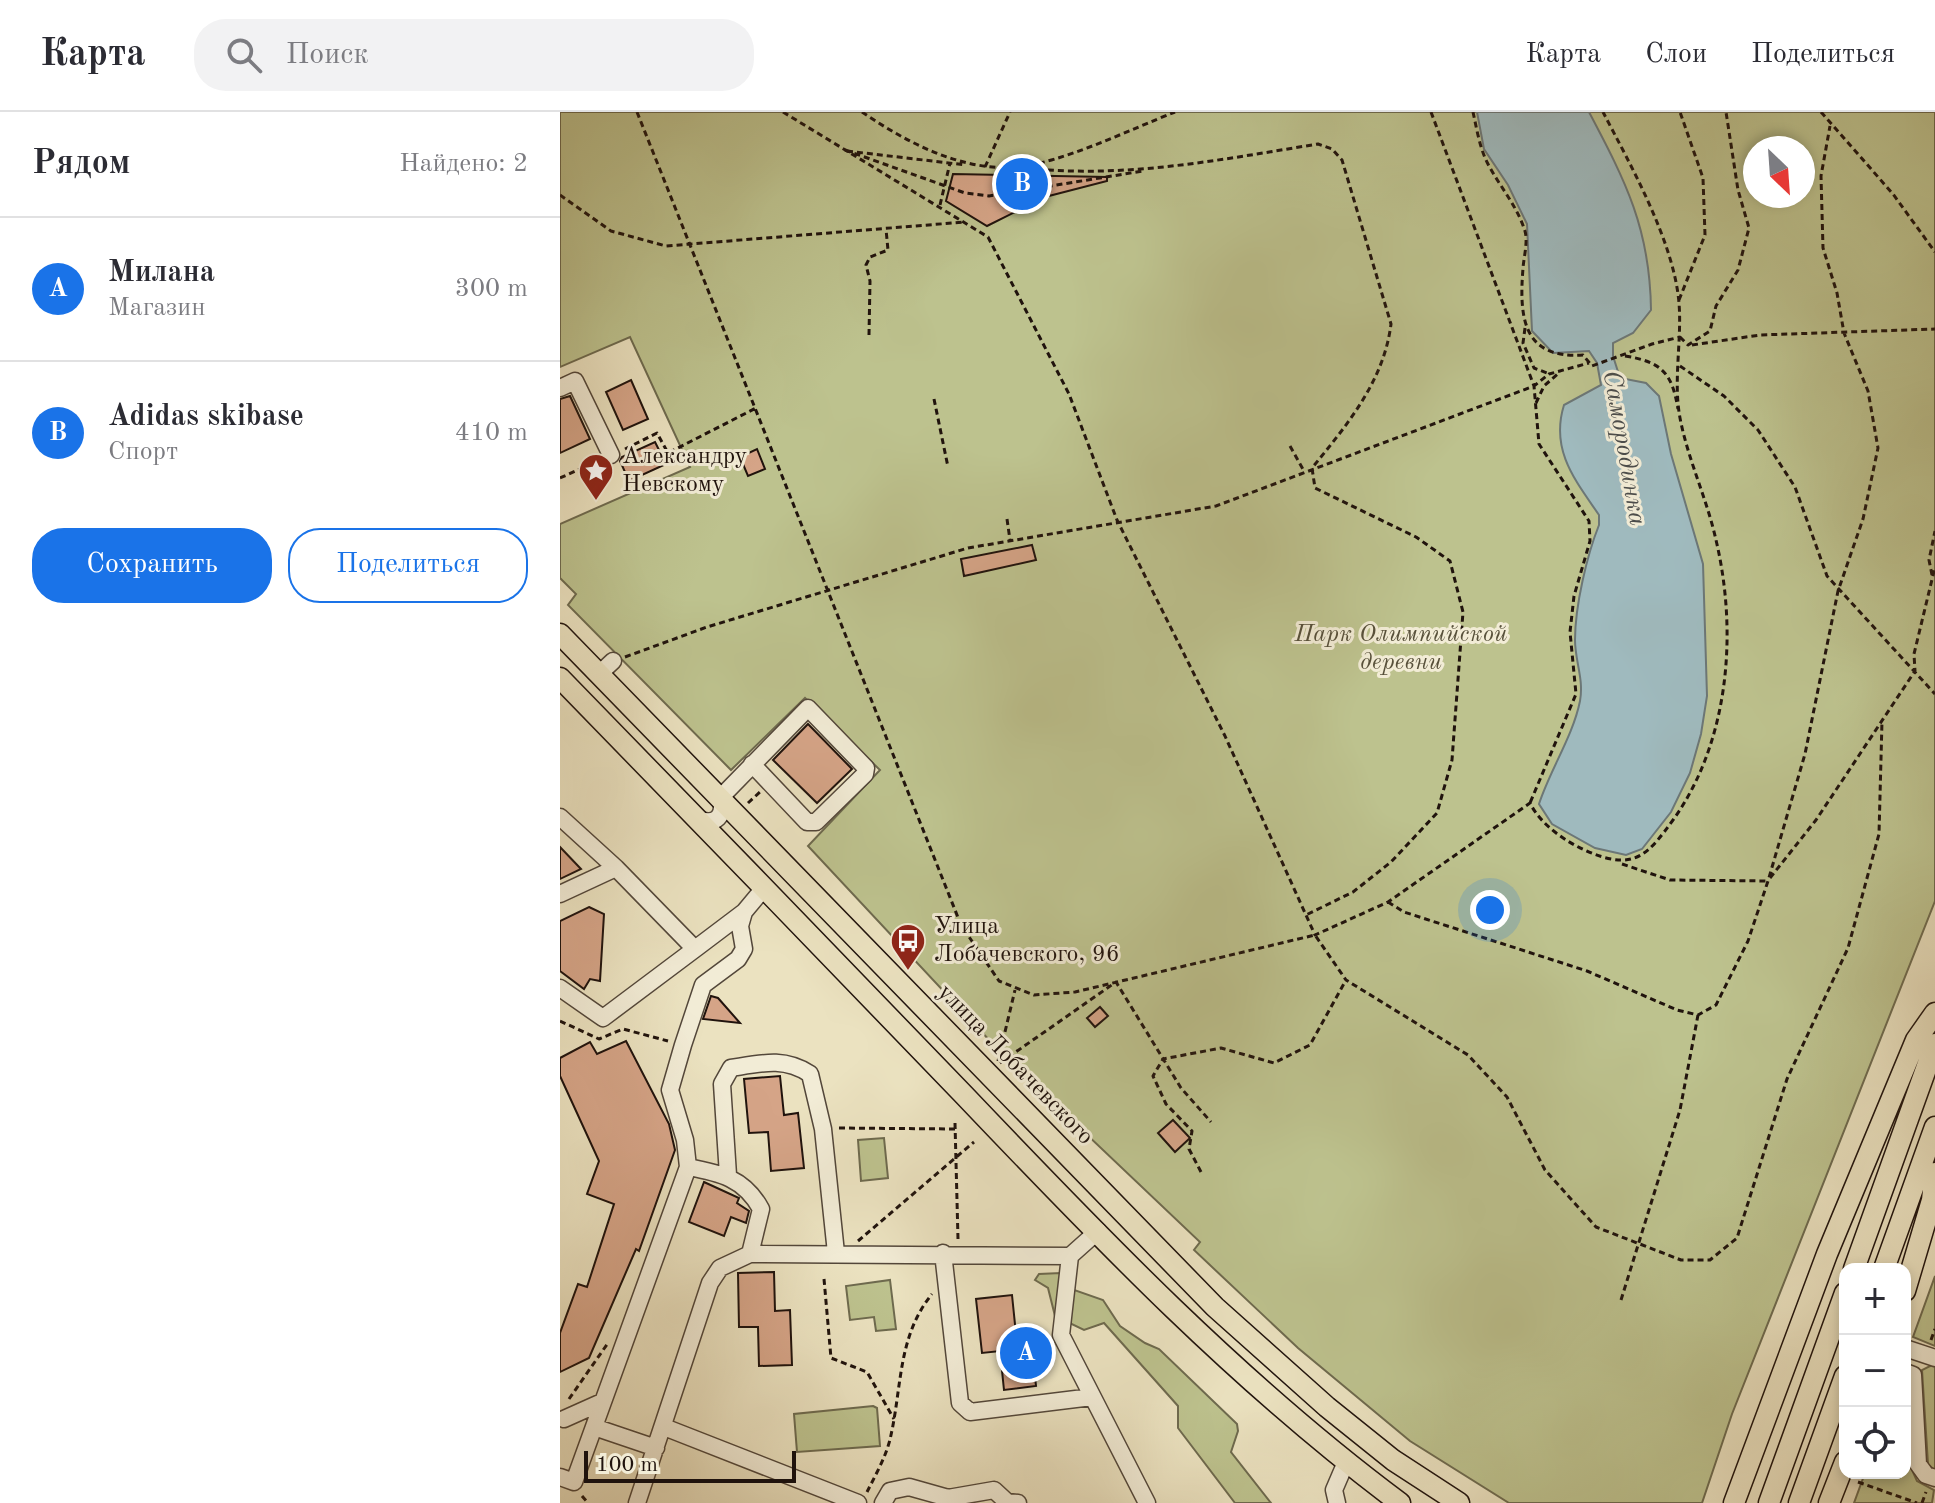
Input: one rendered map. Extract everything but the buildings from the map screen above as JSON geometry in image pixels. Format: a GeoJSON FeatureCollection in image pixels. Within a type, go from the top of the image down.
{"type":"FeatureCollection","features":[{"type":"Feature","properties":{"kind":"main road","name":"улица Лобачевского"},"geometry":{"type":"LineString","coordinates":[[560,634],[606,668],[721,797],[1215,1307],[1327,1407],[1393,1460],[1459,1503]]}},
{"type":"Feature","properties":{"kind":"main road"},"geometry":{"type":"LineString","coordinates":[[560,678],[1196,1330],[1299,1424],[1400,1503]]}},
{"type":"Feature","properties":{"kind":"main road"},"geometry":{"type":"LineString","coordinates":[[1734,1503],[1827,1254],[1916,1040],[1935,1013]]}},
{"type":"Feature","properties":{"kind":"main road"},"geometry":{"type":"LineString","coordinates":[[1856,1263],[1935,1044]]}},
{"type":"Feature","properties":{"kind":"main road"},"geometry":{"type":"LineString","coordinates":[[1886,1263],[1935,1127]]}},
{"type":"Feature","properties":{"kind":"main road"},"geometry":{"type":"LineString","coordinates":[[1911,1271],[1932,1200],[1935,1173]]}},
{"type":"Feature","properties":{"kind":"main road"},"geometry":{"type":"LineString","coordinates":[[1769,1503],[1839,1310]]}},
{"type":"Feature","properties":{"kind":"main road"},"geometry":{"type":"LineString","coordinates":[[1799,1503],[1839,1393]]}},
{"type":"Feature","properties":{"kind":"main road"},"geometry":{"type":"LineString","coordinates":[[1829,1503],[1839,1477]]}},
{"type":"Feature","properties":{"kind":"street"},"geometry":{"type":"LineString","coordinates":[[560,388],[575,381],[611,455]]}},
{"type":"Feature","properties":{"kind":"street"},"geometry":{"type":"LineString","coordinates":[[697,819],[706,822],[719,819],[722,813],[721,797],[752,764],[808,708],[866,768],[865,774],[816,822],[807,822],[752,764]]}},
{"type":"Feature","properties":{"kind":"street"},"geometry":{"type":"LineString","coordinates":[[560,817],[616,868],[695,949]]}},
{"type":"Feature","properties":{"kind":"street"},"geometry":{"type":"LineString","coordinates":[[560,894],[616,868]]}},
{"type":"Feature","properties":{"kind":"street"},"geometry":{"type":"LineString","coordinates":[[560,988],[603,1018],[744,912],[764,888]]}},
{"type":"Feature","properties":{"kind":"street"},"geometry":{"type":"LineString","coordinates":[[560,1477],[574,1482],[688,1167],[685,1140],[670,1090],[703,985],[738,959],[744,949],[740,926],[744,912]]}},
{"type":"Feature","properties":{"kind":"street"},"geometry":{"type":"LineString","coordinates":[[728,1175],[722,1084],[731,1068],[776,1060],[795,1064],[810,1074],[823,1129],[840,1253]]}},
{"type":"Feature","properties":{"kind":"street"},"geometry":{"type":"LineString","coordinates":[[688,1167],[728,1175],[752,1192],[761,1209],[750,1254]]}},
{"type":"Feature","properties":{"kind":"street"},"geometry":{"type":"LineString","coordinates":[[1098,1231],[1070,1256],[1061,1335],[1142,1502]]}},
{"type":"Feature","properties":{"kind":"street"},"geometry":{"type":"LineString","coordinates":[[950,1253],[944,1278],[960,1403],[970,1412],[1092,1397]]}},
{"type":"Feature","properties":{"kind":"street"},"geometry":{"type":"LineString","coordinates":[[637,1503],[710,1283],[720,1268],[750,1254],[1070,1256]]}},
{"type":"Feature","properties":{"kind":"street"},"geometry":{"type":"LineString","coordinates":[[1911,1350],[1935,1358]]}},
{"type":"Feature","properties":{"kind":"street"},"geometry":{"type":"LineString","coordinates":[[1911,1374],[1918,1464],[1926,1475],[1935,1478]]}},
{"type":"Feature","properties":{"kind":"street"},"geometry":{"type":"LineString","coordinates":[[564,1419],[602,1402]]}},
{"type":"Feature","properties":{"kind":"street"},"geometry":{"type":"LineString","coordinates":[[594,1427],[656,1448]]}},
{"type":"Feature","properties":{"kind":"street"},"geometry":{"type":"LineString","coordinates":[[664,1427],[859,1503]]}},
{"type":"Feature","properties":{"kind":"street"},"geometry":{"type":"LineString","coordinates":[[1337,1503],[1334,1490],[1346,1462]]}},
{"type":"Feature","properties":{"kind":"street"},"geometry":{"type":"LineString","coordinates":[[883,1503],[890,1491],[909,1487],[948,1498],[994,1490],[1007,1502],[1018,1503]]}},
{"type":"Feature","properties":{"kind":"path"},"geometry":{"type":"LineString","coordinates":[[637,112],[758,407],[961,925],[999,981],[1015,990],[1034,995],[1075,992],[1315,935],[1388,902],[1530,803],[1576,694],[1570,632],[1574,596],[1590,541],[1589,521],[1539,444],[1534,386],[1431,112]]}},
{"type":"Feature","properties":{"kind":"path"},"geometry":{"type":"LineString","coordinates":[[783,112],[988,237],[1069,394],[1117,520],[1225,736],[1315,935],[1346,980],[1468,1055],[1507,1097],[1545,1170],[1596,1227],[1636,1246],[1681,1260],[1710,1260],[1737,1238],[1787,1079],[1848,948],[1856,920],[1879,834],[1882,721]]}},
{"type":"Feature","properties":{"kind":"path"},"geometry":{"type":"LineString","coordinates":[[862,112],[924,148],[974,166]]}},
{"type":"Feature","properties":{"kind":"path"},"geometry":{"type":"LineString","coordinates":[[985,167],[1010,112]]}},
{"type":"Feature","properties":{"kind":"path"},"geometry":{"type":"LineString","coordinates":[[1018,167],[1051,159],[1175,112]]}},
{"type":"Feature","properties":{"kind":"path"},"geometry":{"type":"LineString","coordinates":[[1473,112],[1487,164],[1519,214],[1526,235],[1522,287],[1523,343],[1534,368],[1549,374]]}},
{"type":"Feature","properties":{"kind":"path"},"geometry":{"type":"LineString","coordinates":[[1603,112],[1656,219],[1679,300],[1679,416]]}},
{"type":"Feature","properties":{"kind":"path"},"geometry":{"type":"LineString","coordinates":[[1679,300],[1705,235],[1703,178],[1680,112]]}},
{"type":"Feature","properties":{"kind":"path"},"geometry":{"type":"LineString","coordinates":[[1688,345],[1710,331],[1716,306],[1738,270],[1749,228],[1738,190],[1726,112]]}},
{"type":"Feature","properties":{"kind":"path"},"geometry":{"type":"LineString","coordinates":[[1821,112],[1830,126],[1893,194],[1935,252]]}},
{"type":"Feature","properties":{"kind":"path"},"geometry":{"type":"LineString","coordinates":[[1388,902],[1404,912],[1587,971],[1677,1010],[1698,1015],[1716,1005],[1748,941],[1805,754],[1838,591],[1863,519],[1878,448],[1868,391],[1844,333],[1837,293],[1823,248],[1821,176],[1830,126]]}},
{"type":"Feature","properties":{"kind":"path"},"geometry":{"type":"LineString","coordinates":[[845,150],[965,193],[989,196],[1318,144],[1332,149],[1342,160],[1391,324],[1387,353],[1354,416],[1312,468],[1315,488],[1416,537],[1450,561],[1463,612],[1452,760],[1437,813],[1391,862],[1353,892],[1306,915]]}},
{"type":"Feature","properties":{"kind":"path"},"geometry":{"type":"LineString","coordinates":[[845,150],[985,167],[1143,171]]}},
{"type":"Feature","properties":{"kind":"path"},"geometry":{"type":"LineString","coordinates":[[940,205],[950,163]]}},
{"type":"Feature","properties":{"kind":"path"},"geometry":{"type":"LineString","coordinates":[[560,195],[611,231],[666,246],[967,222]]}},
{"type":"Feature","properties":{"kind":"path"},"geometry":{"type":"LineString","coordinates":[[869,335],[870,281],[866,265],[870,257],[888,250],[886,229]]}},
{"type":"Feature","properties":{"kind":"path"},"geometry":{"type":"LineString","coordinates":[[1525,328],[1543,351],[1561,356],[1583,355],[1590,365]]}},
{"type":"Feature","properties":{"kind":"path"},"geometry":{"type":"LineString","coordinates":[[1688,345],[1760,335],[1935,329]]}},
{"type":"Feature","properties":{"kind":"path"},"geometry":{"type":"LineString","coordinates":[[1680,337],[1688,345]]}},
{"type":"Feature","properties":{"kind":"path"},"geometry":{"type":"LineString","coordinates":[[606,668],[707,627],[968,548],[1117,520],[1216,506],[1534,386],[1549,374],[1590,365],[1680,337]]}},
{"type":"Feature","properties":{"kind":"path"},"geometry":{"type":"LineString","coordinates":[[1621,355],[1640,358],[1674,381],[1679,416],[1722,569],[1723,690],[1716,731],[1691,794],[1640,856],[1621,863]]}},
{"type":"Feature","properties":{"kind":"path"},"geometry":{"type":"LineString","coordinates":[[1680,366],[1724,396],[1758,430],[1795,487],[1827,576],[1935,694]]}},
{"type":"Feature","properties":{"kind":"path"},"geometry":{"type":"LineString","coordinates":[[1535,406],[1544,386],[1563,370]]}},
{"type":"Feature","properties":{"kind":"path"},"geometry":{"type":"LineString","coordinates":[[934,399],[948,467]]}},
{"type":"Feature","properties":{"kind":"path"},"geometry":{"type":"LineString","coordinates":[[560,478],[657,433],[668,453],[758,407]]}},
{"type":"Feature","properties":{"kind":"path"},"geometry":{"type":"LineString","coordinates":[[1290,446],[1304,471]]}},
{"type":"Feature","properties":{"kind":"path"},"geometry":{"type":"LineString","coordinates":[[1007,519],[1010,540]]}},
{"type":"Feature","properties":{"kind":"path"},"geometry":{"type":"LineString","coordinates":[[1933,576],[1929,560],[1935,531]]}},
{"type":"Feature","properties":{"kind":"path"},"geometry":{"type":"LineString","coordinates":[[1768,881],[1816,820],[1915,671],[1914,654],[1935,567]]}},
{"type":"Feature","properties":{"kind":"path"},"geometry":{"type":"LineString","coordinates":[[748,803],[757,795]]}},
{"type":"Feature","properties":{"kind":"path"},"geometry":{"type":"LineString","coordinates":[[1530,803],[1539,821],[1591,853],[1670,880],[1768,881]]}},
{"type":"Feature","properties":{"kind":"path"},"geometry":{"type":"LineString","coordinates":[[1201,1172],[1189,1149],[1192,1131],[1166,1104],[1153,1076],[1163,1059],[1221,1048],[1274,1063],[1310,1045],[1346,980]]}},
{"type":"Feature","properties":{"kind":"path"},"geometry":{"type":"LineString","coordinates":[[1015,990],[997,1064],[1116,982]]}},
{"type":"Feature","properties":{"kind":"path"},"geometry":{"type":"LineString","coordinates":[[1116,982],[1181,1088],[1211,1122]]}},
{"type":"Feature","properties":{"kind":"path"},"geometry":{"type":"LineString","coordinates":[[1621,1300],[1680,1110],[1698,1015]]}},
{"type":"Feature","properties":{"kind":"path"},"geometry":{"type":"LineString","coordinates":[[560,1021],[599,1039],[623,1029],[683,1045]]}},
{"type":"Feature","properties":{"kind":"path"},"geometry":{"type":"LineString","coordinates":[[839,1128],[955,1126],[950,1253]]}},
{"type":"Feature","properties":{"kind":"path"},"geometry":{"type":"LineString","coordinates":[[840,1253],[974,1142]]}},
{"type":"Feature","properties":{"kind":"path"},"geometry":{"type":"LineString","coordinates":[[859,1503],[879,1469],[894,1419],[902,1354],[912,1323],[944,1278]]}},
{"type":"Feature","properties":{"kind":"path"},"geometry":{"type":"LineString","coordinates":[[824,1279],[831,1358],[867,1372],[894,1419]]}},
{"type":"Feature","properties":{"kind":"path"},"geometry":{"type":"LineString","coordinates":[[569,1400],[611,1338]]}},
{"type":"Feature","properties":{"kind":"path"},"geometry":{"type":"LineString","coordinates":[[1858,1482],[1917,1503]]}},
{"type":"Feature","properties":{"kind":"green space","name":"Парк Олимпийской деревни"},"geometry":{"type":"Polygon","coordinates":[[[560,112],[1935,112],[1935,901],[1732,1414],[1702,1503],[1509,1503],[1410,1441],[1298,1348],[1194,1250],[1200,1242],[1006,1058],[808,846],[880,770],[805,698],[731,770],[568,605],[576,594],[560,578],[560,524],[690,467],[630,337],[560,367],[560,112]]]}},
{"type":"Feature","properties":{"kind":"green space"},"geometry":{"type":"Polygon","coordinates":[[[884,1138],[888,1178],[861,1181],[858,1140],[884,1138]]]}},
{"type":"Feature","properties":{"kind":"green space"},"geometry":{"type":"Polygon","coordinates":[[[1061,1273],[1074,1290],[1103,1300],[1120,1326],[1159,1349],[1237,1424],[1238,1431],[1231,1452],[1271,1503],[1235,1503],[1178,1428],[1178,1406],[1104,1323],[1084,1330],[1055,1316],[1048,1288],[1035,1280],[1039,1274],[1061,1273]]]}},
{"type":"Feature","properties":{"kind":"green space"},"geometry":{"type":"Polygon","coordinates":[[[1935,1276],[1935,1346],[1913,1337],[1935,1276]]]}},
{"type":"Feature","properties":{"kind":"green space"},"geometry":{"type":"Polygon","coordinates":[[[890,1280],[896,1329],[876,1331],[874,1317],[850,1320],[846,1286],[890,1280]]]}},
{"type":"Feature","properties":{"kind":"green space"},"geometry":{"type":"Polygon","coordinates":[[[1935,1366],[1935,1471],[1928,1464],[1922,1370],[1935,1366]]]}},
{"type":"Feature","properties":{"kind":"green space"},"geometry":{"type":"Polygon","coordinates":[[[877,1408],[880,1446],[797,1452],[794,1414],[877,1408]]]}},
{"type":"Feature","properties":{"kind":"green space"},"geometry":{"type":"Polygon","coordinates":[[[1911,1458],[1917,1481],[1934,1490],[1932,1503],[1854,1503],[1863,1479],[1911,1479],[1911,1458]]]}},
{"type":"Feature","properties":{"kind":"water","name":"Самородинка"},"geometry":{"type":"Polygon","coordinates":[[[1477,112],[1589,112],[1625,184],[1641,230],[1650,281],[1651,310],[1633,333],[1613,343],[1613,356],[1620,378],[1646,383],[1659,396],[1671,454],[1703,564],[1707,696],[1690,773],[1671,812],[1642,849],[1626,855],[1595,848],[1552,824],[1539,804],[1580,701],[1575,640],[1577,612],[1586,566],[1599,525],[1599,515],[1567,464],[1560,436],[1560,421],[1564,405],[1601,385],[1597,363],[1589,351],[1553,353],[1532,331],[1527,224],[1508,185],[1484,149],[1477,112]]]}},
{"type":"Feature","properties":{"kind":"place","name":"Adidas skibase"},"geometry":{"type":"Point","coordinates":[1022,184]}},
{"type":"Feature","properties":{"kind":"place","name":"Александру Невскому"},"geometry":{"type":"Point","coordinates":[596,502]}},
{"type":"Feature","properties":{"kind":"place","name":"Улица Лобачевского, 96"},"geometry":{"type":"Point","coordinates":[908,972]}},
{"type":"Feature","properties":{"kind":"place","name":"Милана"},"geometry":{"type":"Point","coordinates":[1026,1353]}}]}
